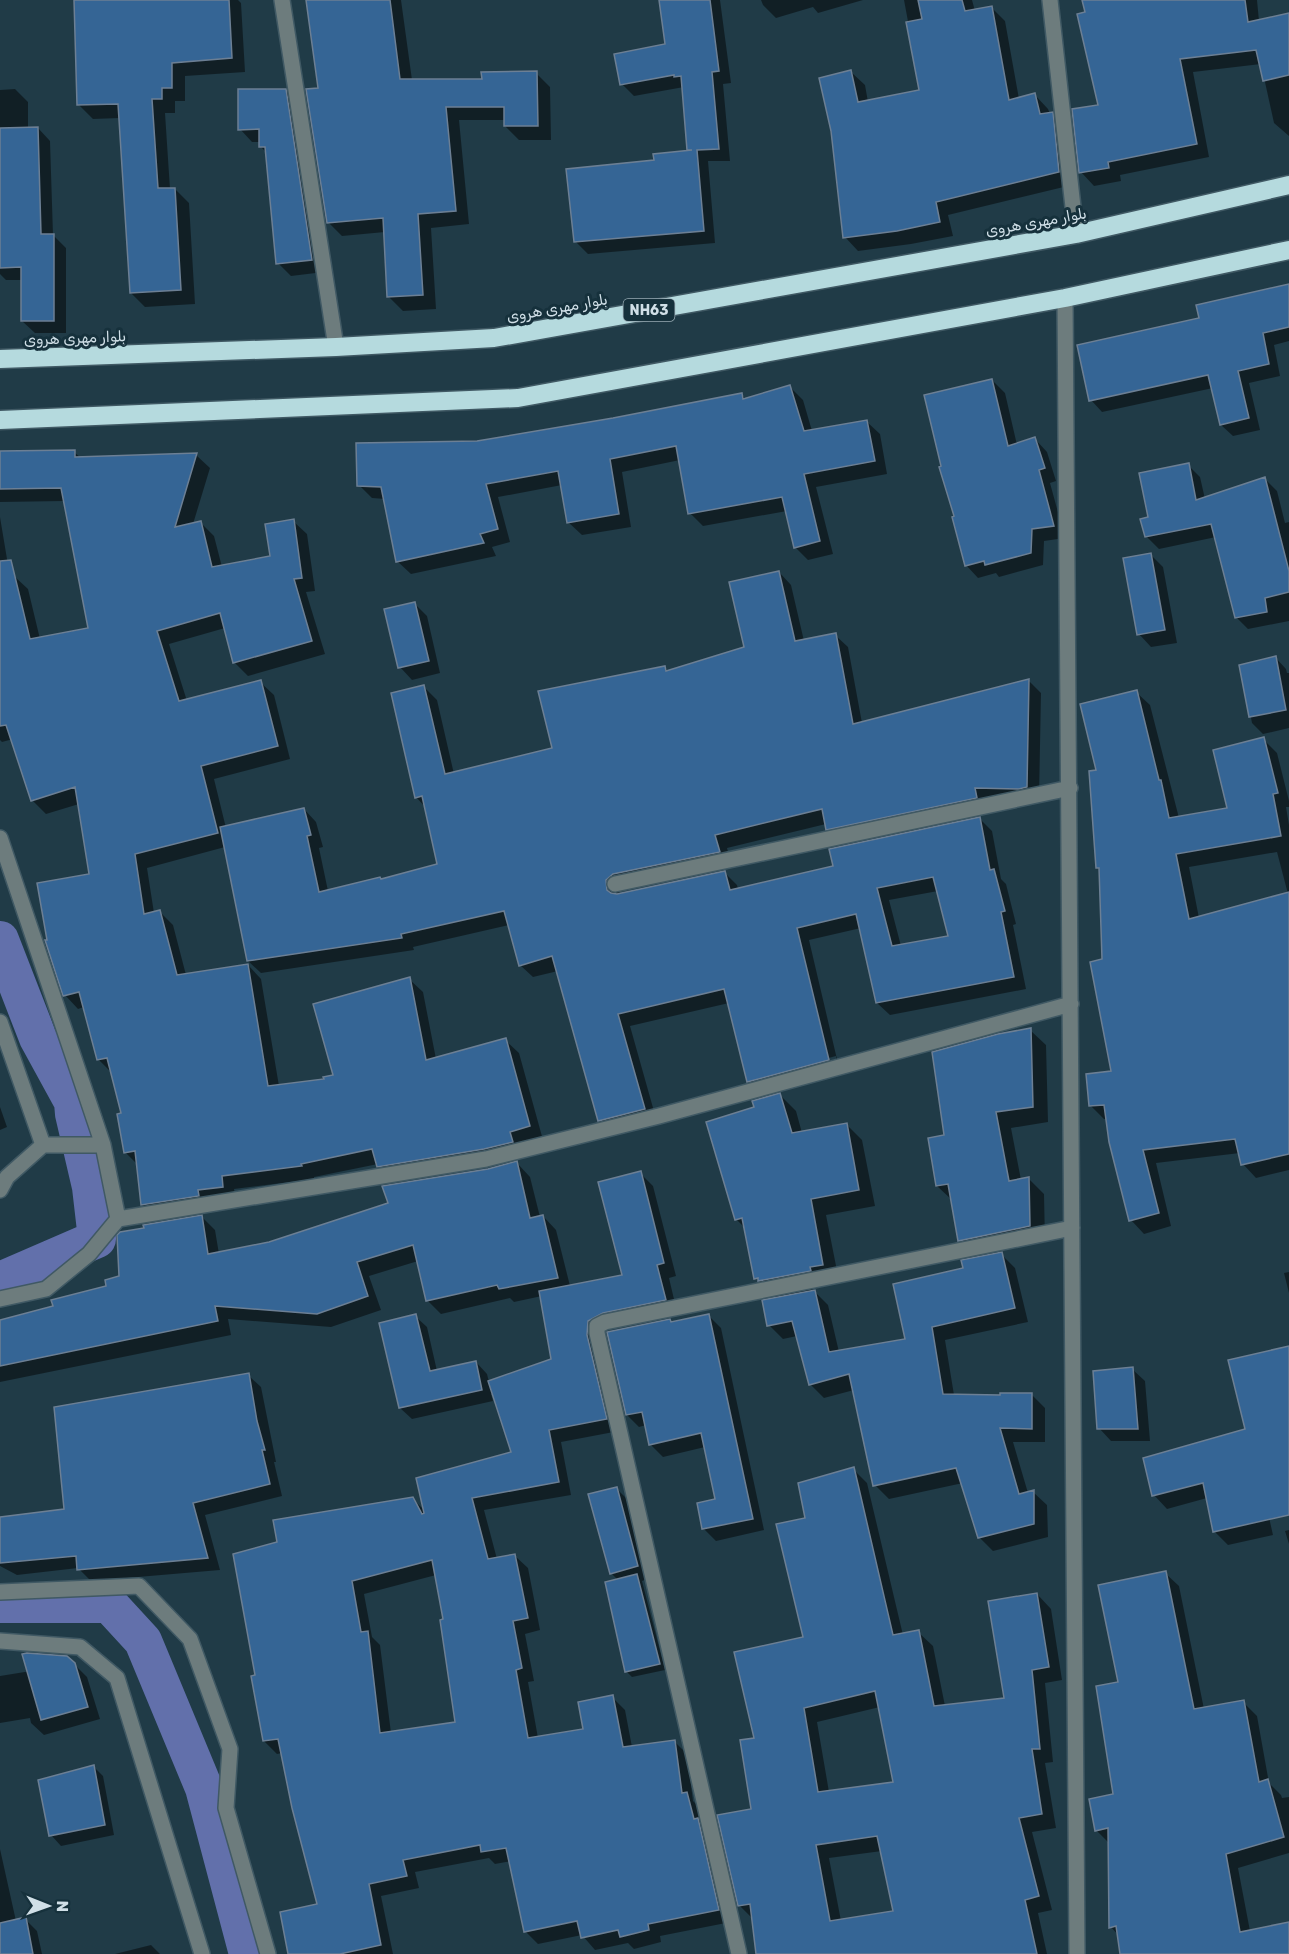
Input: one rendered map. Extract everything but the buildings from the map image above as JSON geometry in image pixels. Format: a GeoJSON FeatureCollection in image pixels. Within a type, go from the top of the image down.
{"type":"FeatureCollection","features":[{"type":"Feature","properties":{"kind":"highway","name":"بلوار مهری هروی"},"geometry":{"type":"LineString","coordinates":[[0,359],[336,347],[494,338],[1076,234],[1289,185]]}},
{"type":"Feature","properties":{"kind":"highway"},"geometry":{"type":"LineString","coordinates":[[0,420],[518,398],[1065,298],[1289,250]]}},
{"type":"Feature","properties":{"kind":"street"},"geometry":{"type":"LineString","coordinates":[[282,0],[336,347]]}},
{"type":"Feature","properties":{"kind":"street"},"geometry":{"type":"LineString","coordinates":[[1050,0],[1076,234]]}},
{"type":"Feature","properties":{"kind":"street"},"geometry":{"type":"LineString","coordinates":[[1065,298],[1077,1954]]}},
{"type":"Feature","properties":{"kind":"street"},"geometry":{"type":"LineString","coordinates":[[615,884],[1070,788]]}},
{"type":"Feature","properties":{"kind":"street"},"geometry":{"type":"LineString","coordinates":[[0,838],[103,1145],[118,1219]]}},
{"type":"Feature","properties":{"kind":"street"},"geometry":{"type":"LineString","coordinates":[[0,1299],[46,1289],[90,1254],[118,1219],[486,1160],[659,1116],[1071,1004]]}},
{"type":"Feature","properties":{"kind":"street"},"geometry":{"type":"LineString","coordinates":[[0,1022],[43,1145]]}},
{"type":"Feature","properties":{"kind":"street"},"geometry":{"type":"LineString","coordinates":[[2,1182],[43,1145],[103,1145]]}},
{"type":"Feature","properties":{"kind":"street"},"geometry":{"type":"LineString","coordinates":[[739,1954],[597,1326],[605,1322],[1072,1228]]}},
{"type":"Feature","properties":{"kind":"street"},"geometry":{"type":"LineString","coordinates":[[0,1592],[139,1586],[190,1639],[230,1749],[226,1808],[268,1954]]}},
{"type":"Feature","properties":{"kind":"street"},"geometry":{"type":"LineString","coordinates":[[0,1641],[80,1647],[117,1678],[202,1954]]}},
{"type":"Feature","properties":{"kind":"waterway"},"geometry":{"type":"LineString","coordinates":[[0,940],[38,1038],[73,1102],[91,1187],[97,1239],[0,1281]]}},
{"type":"Feature","properties":{"kind":"waterway"},"geometry":{"type":"LineString","coordinates":[[0,1604],[109,1604],[143,1641],[204,1788],[248,1954]]}}]}
